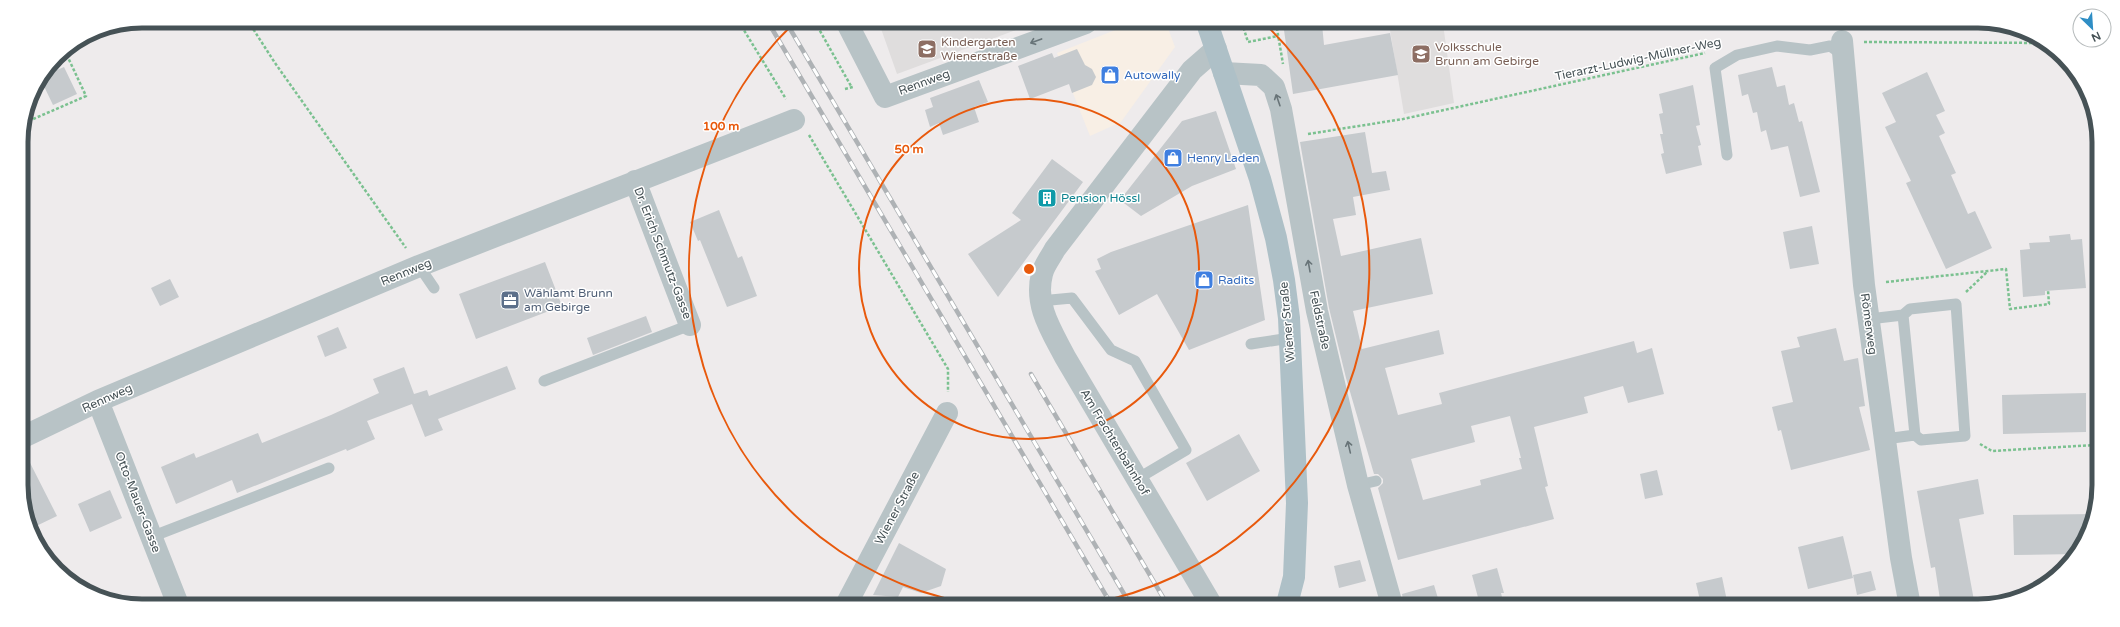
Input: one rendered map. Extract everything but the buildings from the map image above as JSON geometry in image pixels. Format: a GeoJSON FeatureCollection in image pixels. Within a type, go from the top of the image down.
{"type":"FeatureCollection","features":[{"type":"Feature","properties":{"kind":"main road","name":"Wiener Straße"},"geometry":{"type":"LineString","coordinates":[[1209,28],[1260,179],[1276,238],[1284,280],[1290,338],[1297,503],[1294,577],[1288,599]]}},
{"type":"Feature","properties":{"kind":"street","name":"Rennweg"},"geometry":{"type":"LineString","coordinates":[[850,28],[885,97],[1072,28]]}},
{"type":"Feature","properties":{"kind":"street","name":"Römerweg"},"geometry":{"type":"LineString","coordinates":[[1842,48],[1864,285],[1901,558],[1909,599]]}},
{"type":"Feature","properties":{"kind":"street","name":"Am Frachtenbahnhof"},"geometry":{"type":"LineString","coordinates":[[1207,599],[1065,357],[1045,320],[1040,301],[1042,273],[1055,249],[1192,70],[1216,49]]}},
{"type":"Feature","properties":{"kind":"street","name":"Feldstraße"},"geometry":{"type":"LineString","coordinates":[[1224,73],[1261,75],[1274,87],[1281,109],[1317,311],[1367,483],[1391,599]]}},
{"type":"Feature","properties":{"kind":"street","name":"Rennweg"},"geometry":{"type":"LineString","coordinates":[[28,435],[98,401],[419,266],[794,120]]}},
{"type":"Feature","properties":{"kind":"street","name":"Dr. Erich Schmutz-Gasse"},"geometry":{"type":"LineString","coordinates":[[635,181],[690,325]]}},
{"type":"Feature","properties":{"kind":"street","name":"Otto-Mauer-Gasse"},"geometry":{"type":"LineString","coordinates":[[98,401],[176,599]]}},
{"type":"Feature","properties":{"kind":"street","name":"Wiener Straße"},"geometry":{"type":"LineString","coordinates":[[849,599],[947,413]]}},
{"type":"Feature","properties":{"kind":"lane"},"geometry":{"type":"LineString","coordinates":[[1727,155],[1715,68],[1737,55],[1777,46],[1810,50],[1830,46],[1842,48]]}},
{"type":"Feature","properties":{"kind":"lane"},"geometry":{"type":"LineString","coordinates":[[419,266],[434,288]]}},
{"type":"Feature","properties":{"kind":"lane"},"geometry":{"type":"LineString","coordinates":[[1040,301],[1072,298],[1111,350],[1135,361],[1186,450],[1137,479]]}},
{"type":"Feature","properties":{"kind":"lane"},"geometry":{"type":"LineString","coordinates":[[1869,319],[1903,315],[1910,309],[1956,304],[1965,436],[1921,440],[1915,435],[1903,315]]}},
{"type":"Feature","properties":{"kind":"lane"},"geometry":{"type":"LineString","coordinates":[[544,381],[690,325]]}},
{"type":"Feature","properties":{"kind":"lane"},"geometry":{"type":"LineString","coordinates":[[1251,344],[1290,338]]}},
{"type":"Feature","properties":{"kind":"lane"},"geometry":{"type":"LineString","coordinates":[[1885,439],[1915,435]]}},
{"type":"Feature","properties":{"kind":"lane"},"geometry":{"type":"LineString","coordinates":[[151,537],[329,468]]}},
{"type":"Feature","properties":{"kind":"path"},"geometry":{"type":"LineString","coordinates":[[252,28],[275,63],[419,266]]}},
{"type":"Feature","properties":{"kind":"path"},"geometry":{"type":"LineString","coordinates":[[743,28],[788,103],[794,120],[808,133],[948,369],[947,413]]}},
{"type":"Feature","properties":{"kind":"path"},"geometry":{"type":"LineString","coordinates":[[818,28],[851,86]]}},
{"type":"Feature","properties":{"kind":"path"},"geometry":{"type":"LineString","coordinates":[[1244,28],[1248,42],[1278,36]]}},
{"type":"Feature","properties":{"kind":"path"},"geometry":{"type":"LineString","coordinates":[[1842,48],[1879,43],[2034,43]]}},
{"type":"Feature","properties":{"kind":"path","name":"Tierarzt-Ludwig-Müllner-Weg"},"geometry":{"type":"LineString","coordinates":[[1286,138],[1403,119],[1706,53]]}},
{"type":"Feature","properties":{"kind":"path"},"geometry":{"type":"LineString","coordinates":[[30,120],[86,96],[67,56]]}},
{"type":"Feature","properties":{"kind":"path"},"geometry":{"type":"LineString","coordinates":[[1864,285],[2006,270],[2010,309],[2049,304],[2048,290]]}},
{"type":"Feature","properties":{"kind":"path"},"geometry":{"type":"LineString","coordinates":[[1956,304],[1956,302],[1988,271]]}},
{"type":"Feature","properties":{"kind":"path"},"geometry":{"type":"LineString","coordinates":[[1965,436],[1992,451],[2092,444]]}},
{"type":"Feature","properties":{"kind":"shaded area","name":"Kindergarten Wienerstraße"},"geometry":{"type":"Polygon","coordinates":[[[881,28],[1021,28],[897,74],[881,28]]]}},
{"type":"Feature","properties":{"kind":"shaded area","name":"Autowally"},"geometry":{"type":"Polygon","coordinates":[[[1120,28],[1168,28],[1175,47],[1121,122],[1090,136],[1057,53],[1120,28]]]}},
{"type":"Feature","properties":{"kind":"shaded area","name":"Volksschule Brunn am Gebirge"},"geometry":{"type":"Polygon","coordinates":[[[1390,28],[1444,28],[1454,103],[1404,114],[1390,28]]]}},
{"type":"Feature","properties":{"kind":"railway"},"geometry":{"type":"LineString","coordinates":[[772,28],[1108,599]]}},
{"type":"Feature","properties":{"kind":"railway"},"geometry":{"type":"LineString","coordinates":[[790,28],[1127,599]]}},
{"type":"Feature","properties":{"kind":"railway"},"geometry":{"type":"LineString","coordinates":[[1031,374],[1164,599]]}},
{"type":"Feature","properties":{"kind":"place","name":"Kindergarten Wienerstraße"},"geometry":{"type":"Point","coordinates":[927,49]}},
{"type":"Feature","properties":{"kind":"place","name":"Volksschule Brunn am Gebirge"},"geometry":{"type":"Point","coordinates":[1421,54]}},
{"type":"Feature","properties":{"kind":"place","name":"Autowally"},"geometry":{"type":"Point","coordinates":[1110,75]}},
{"type":"Feature","properties":{"kind":"place","name":"Henry Laden"},"geometry":{"type":"Point","coordinates":[1173,158]}},
{"type":"Feature","properties":{"kind":"place","name":"Pension Hössl"},"geometry":{"type":"Point","coordinates":[1047,198]}},
{"type":"Feature","properties":{"kind":"place","name":"Radits"},"geometry":{"type":"Point","coordinates":[1204,280]}},
{"type":"Feature","properties":{"kind":"place","name":"Wählamt Brunn am Gebirge"},"geometry":{"type":"Point","coordinates":[510,300]}}]}
